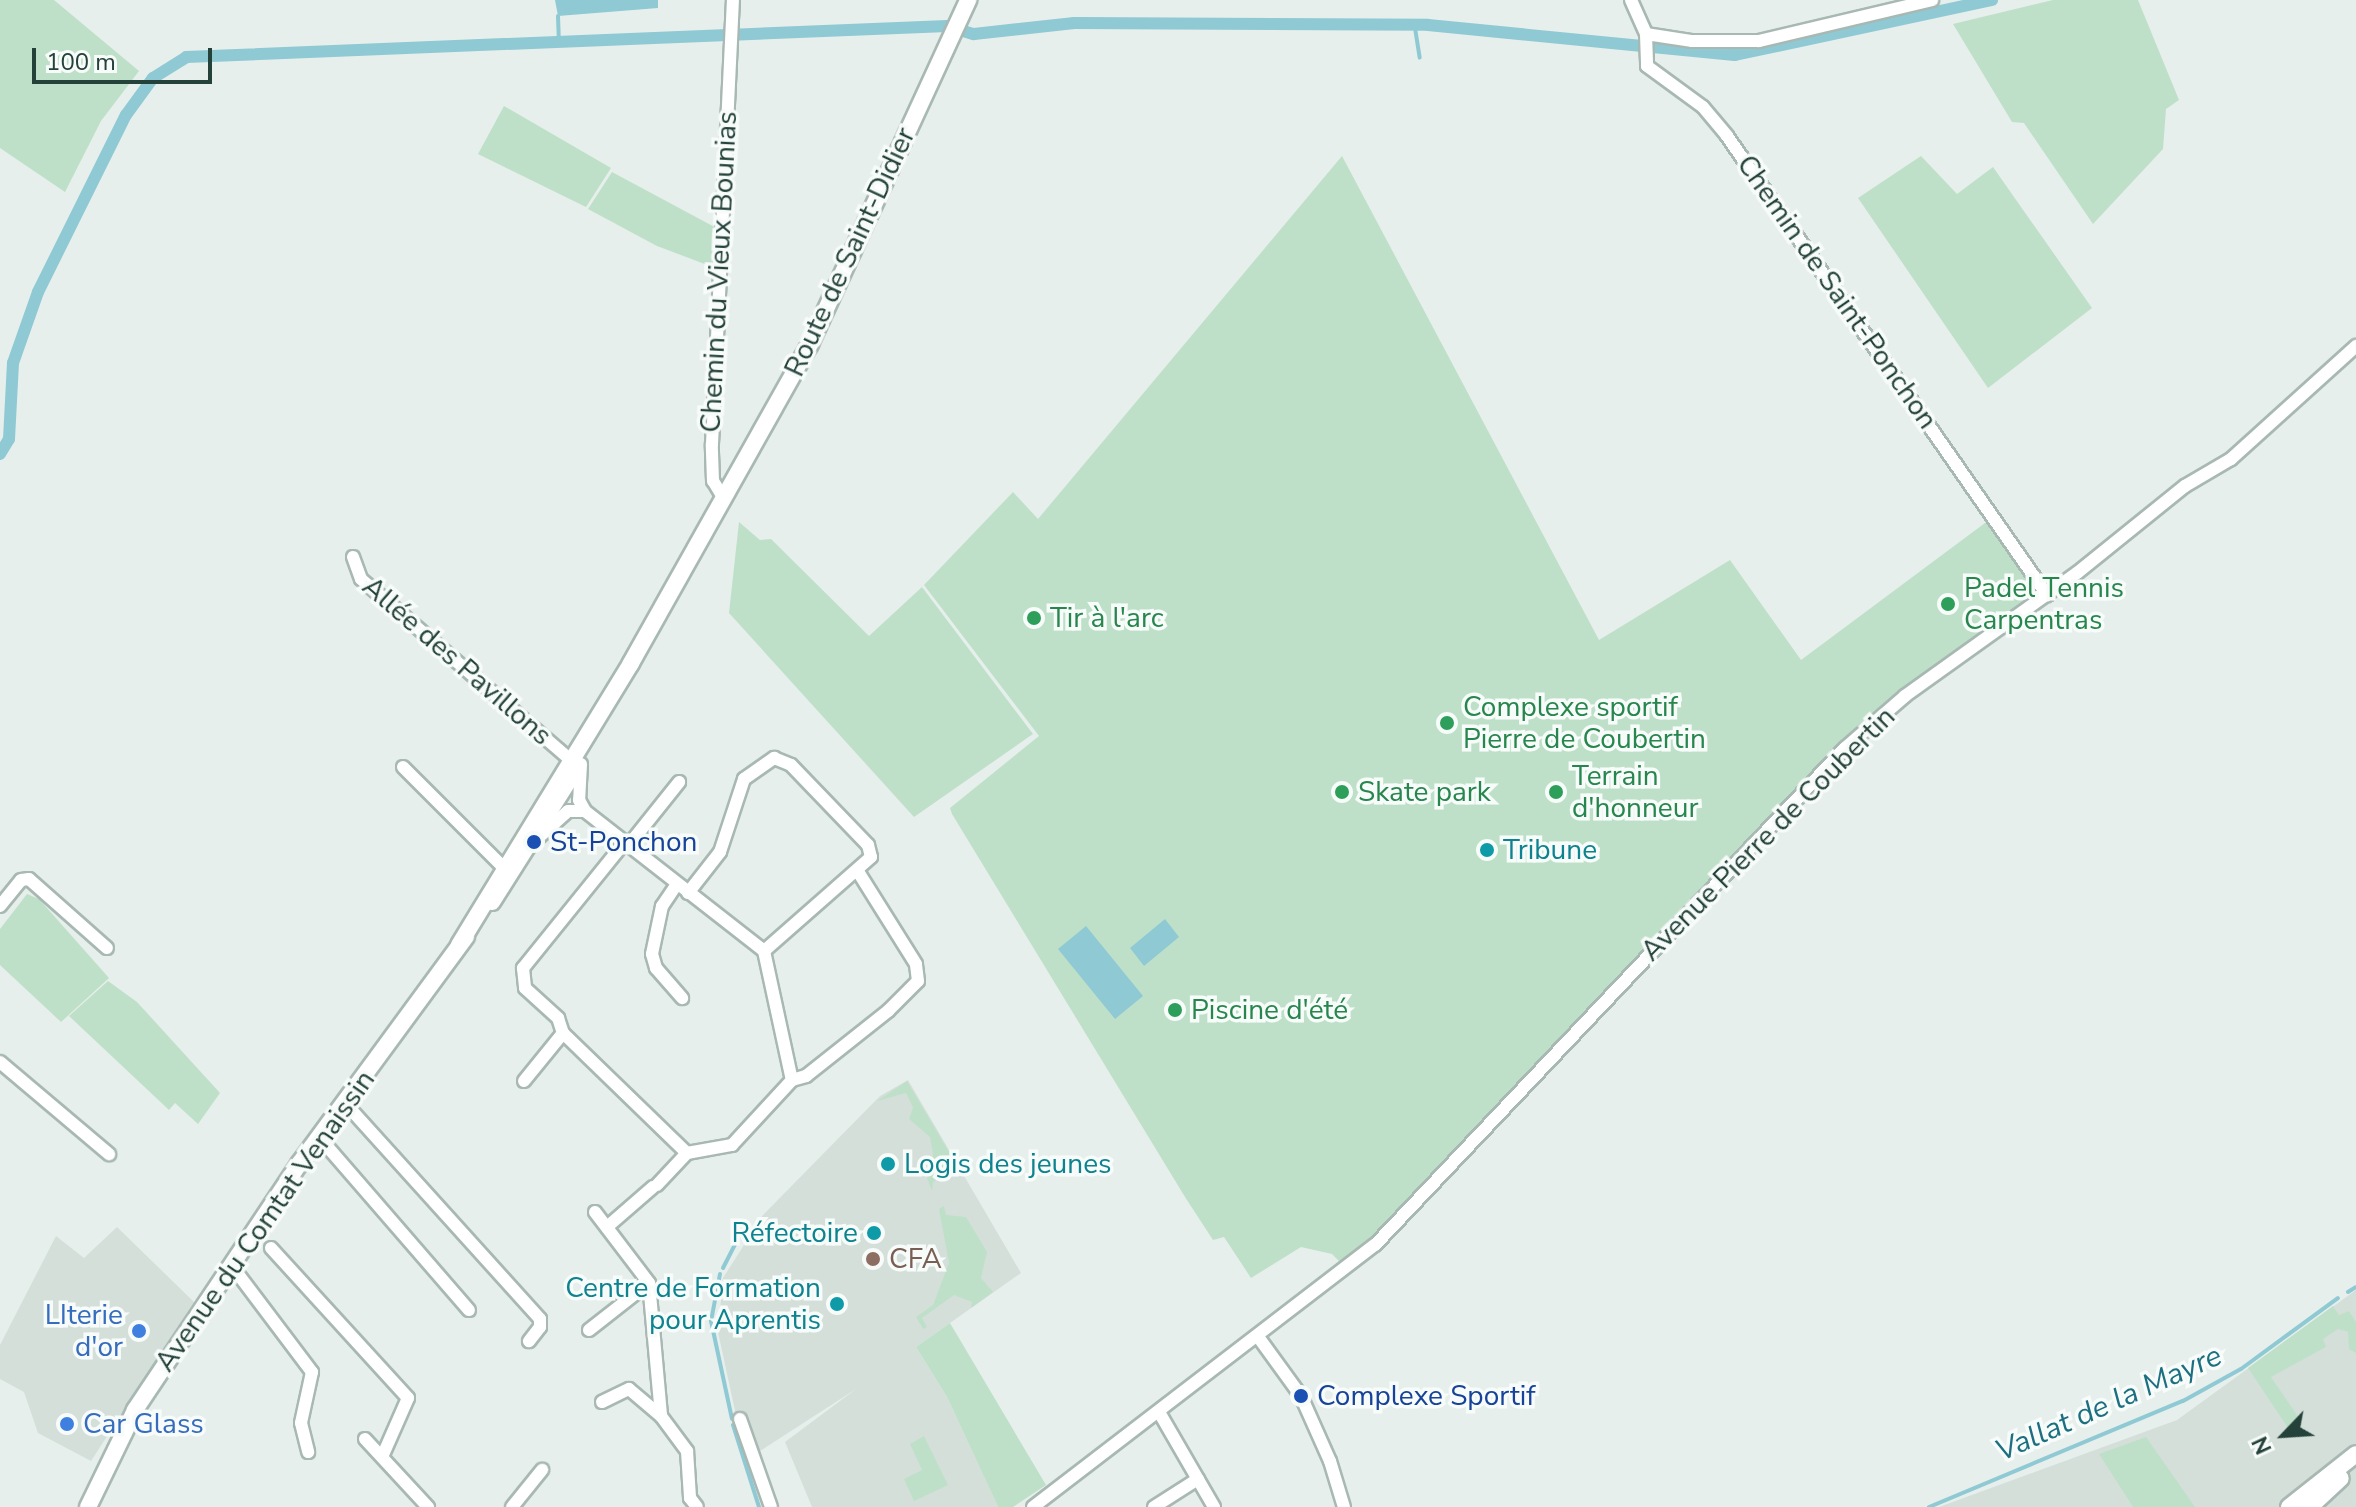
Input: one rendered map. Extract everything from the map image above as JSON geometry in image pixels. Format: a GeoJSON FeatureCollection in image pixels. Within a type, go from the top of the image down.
{"type":"FeatureCollection","features":[{"type":"Feature","properties":{"kind":"main road","name":"Route de Saint-Didier"},"geometry":{"type":"LineString","coordinates":[[724,499],[833,299],[968,0]]}},
{"type":"Feature","properties":{"kind":"main road","name":"Avenue du Comtat Venaissin"},"geometry":{"type":"LineString","coordinates":[[88,1507],[127,1423],[319,1137],[459,945],[507,871],[536,813],[572,763],[724,499]]}},
{"type":"Feature","properties":{"kind":"main road","name":"Avenue du Comtat Venaissin"},"geometry":{"type":"LineString","coordinates":[[507,871],[576,804],[572,763]]}},
{"type":"Feature","properties":{"kind":"main road"},"geometry":{"type":"LineString","coordinates":[[2289,1507],[2356,1454]]}},
{"type":"Feature","properties":{"kind":"main road"},"geometry":{"type":"LineString","coordinates":[[2310,1507],[2356,1465]]}},
{"type":"Feature","properties":{"kind":"street","name":"Chemin du Vieux Bounias"},"geometry":{"type":"LineString","coordinates":[[724,499],[713,481],[712,444],[733,0]]}},
{"type":"Feature","properties":{"kind":"street","name":"Chemin de Saint-Ponchon"},"geometry":{"type":"LineString","coordinates":[[1631,0],[1646,36],[1647,66],[1703,107],[1727,136],[2047,595]]}},
{"type":"Feature","properties":{"kind":"street"},"geometry":{"type":"LineString","coordinates":[[1646,36],[1692,41],[1759,41],[1932,0]]}},
{"type":"Feature","properties":{"kind":"street","name":"Avenue Pierre de Coubertin"},"geometry":{"type":"LineString","coordinates":[[1033,1507],[1259,1338],[1375,1245],[1845,748],[1905,696],[2047,595],[2185,486],[2231,459],[2356,346]]}},
{"type":"Feature","properties":{"kind":"street","name":"Allée des Pavillons"},"geometry":{"type":"LineString","coordinates":[[353,557],[361,579],[572,763]]}},
{"type":"Feature","properties":{"kind":"street"},"geometry":{"type":"LineString","coordinates":[[688,893],[720,852],[744,779],[774,758],[791,765],[868,845],[871,857],[764,951]]}},
{"type":"Feature","properties":{"kind":"street"},"geometry":{"type":"LineString","coordinates":[[403,767],[507,871]]}},
{"type":"Feature","properties":{"kind":"street"},"geometry":{"type":"LineString","coordinates":[[679,782],[523,968],[525,988],[558,1018],[563,1033],[687,1153]]}},
{"type":"Feature","properties":{"kind":"street"},"geometry":{"type":"LineString","coordinates":[[536,813],[576,804],[764,951],[792,1080]]}},
{"type":"Feature","properties":{"kind":"street"},"geometry":{"type":"LineString","coordinates":[[607,1227],[655,1186],[687,1153],[732,1145],[792,1080],[806,1076],[888,1011],[918,981],[916,964],[857,870]]}},
{"type":"Feature","properties":{"kind":"street"},"geometry":{"type":"LineString","coordinates":[[0,906],[21,880],[29,879],[107,948]]}},
{"type":"Feature","properties":{"kind":"street"},"geometry":{"type":"LineString","coordinates":[[677,884],[662,906],[652,954],[656,968],[682,998]]}},
{"type":"Feature","properties":{"kind":"street"},"geometry":{"type":"LineString","coordinates":[[524,1081],[563,1033]]}},
{"type":"Feature","properties":{"kind":"street"},"geometry":{"type":"LineString","coordinates":[[0,1062],[109,1154]]}},
{"type":"Feature","properties":{"kind":"street"},"geometry":{"type":"LineString","coordinates":[[345,1103],[540,1319],[540,1327],[529,1341]]}},
{"type":"Feature","properties":{"kind":"street"},"geometry":{"type":"LineString","coordinates":[[319,1137],[469,1310]]}},
{"type":"Feature","properties":{"kind":"street"},"geometry":{"type":"LineString","coordinates":[[595,1212],[649,1283],[661,1416]]}},
{"type":"Feature","properties":{"kind":"street"},"geometry":{"type":"LineString","coordinates":[[271,1248],[408,1398],[382,1457]]}},
{"type":"Feature","properties":{"kind":"street"},"geometry":{"type":"LineString","coordinates":[[232,1266],[312,1372],[301,1423],[308,1452]]}},
{"type":"Feature","properties":{"kind":"street"},"geometry":{"type":"LineString","coordinates":[[589,1330],[649,1283]]}},
{"type":"Feature","properties":{"kind":"street"},"geometry":{"type":"LineString","coordinates":[[1259,1338],[1301,1396],[1344,1507]]}},
{"type":"Feature","properties":{"kind":"street"},"geometry":{"type":"LineString","coordinates":[[602,1402],[629,1389],[661,1416],[687,1451],[690,1498],[697,1507]]}},
{"type":"Feature","properties":{"kind":"street"},"geometry":{"type":"LineString","coordinates":[[1159,1412],[1214,1507]]}},
{"type":"Feature","properties":{"kind":"street"},"geometry":{"type":"LineString","coordinates":[[740,1419],[771,1507]]}},
{"type":"Feature","properties":{"kind":"street"},"geometry":{"type":"LineString","coordinates":[[365,1439],[428,1507]]}},
{"type":"Feature","properties":{"kind":"street"},"geometry":{"type":"LineString","coordinates":[[512,1507],[542,1470]]}},
{"type":"Feature","properties":{"kind":"street"},"geometry":{"type":"LineString","coordinates":[[1154,1507],[1198,1479]]}},
{"type":"Feature","properties":{"kind":"shaded area","name":"CFA"},"geometry":{"type":"Polygon","coordinates":[[[908,1080],[1021,1273],[916,1347],[947,1397],[998,1507],[812,1507],[785,1442],[856,1389],[760,1451],[746,1417],[737,1420],[718,1332],[723,1278],[763,1215],[880,1096],[908,1080]]]}},
{"type":"Feature","properties":{"kind":"shaded area"},"geometry":{"type":"Polygon","coordinates":[[[117,1227],[194,1302],[91,1461],[38,1433],[24,1392],[0,1379],[0,1345],[56,1236],[84,1258],[117,1227]]]}},
{"type":"Feature","properties":{"kind":"shaded area"},"geometry":{"type":"Polygon","coordinates":[[[2356,1290],[2356,1507],[1939,1507],[2177,1420],[2356,1290]]]}},
{"type":"Feature","properties":{"kind":"green space"},"geometry":{"type":"Polygon","coordinates":[[[0,0],[54,0],[139,71],[101,121],[65,192],[0,148],[0,0]]]}},
{"type":"Feature","properties":{"kind":"green space"},"geometry":{"type":"Polygon","coordinates":[[[2053,0],[2138,0],[2179,100],[2166,109],[2163,149],[2093,224],[2024,123],[2012,122],[1953,24],[2053,0]]]}},
{"type":"Feature","properties":{"kind":"green space"},"geometry":{"type":"Polygon","coordinates":[[[504,106],[611,168],[586,207],[478,154],[504,106]]]}},
{"type":"Feature","properties":{"kind":"green space","name":"Complexe sportif Pierre de Coubertin"},"geometry":{"type":"Polygon","coordinates":[[[1342,156],[1599,640],[1730,560],[1801,660],[1989,520],[2038,591],[1835,749],[1345,1267],[1332,1254],[1301,1247],[1251,1278],[1224,1237],[1213,1240],[1185,1197],[952,814],[950,808],[1039,736],[924,585],[1013,492],[1038,519],[1342,156]]]}},
{"type":"Feature","properties":{"kind":"green space"},"geometry":{"type":"Polygon","coordinates":[[[1921,156],[1957,194],[1993,167],[2092,308],[1988,388],[1858,198],[1921,156]]]}},
{"type":"Feature","properties":{"kind":"green space"},"geometry":{"type":"Polygon","coordinates":[[[612,172],[722,231],[718,269],[657,246],[588,209],[612,172]]]}},
{"type":"Feature","properties":{"kind":"green space"},"geometry":{"type":"Polygon","coordinates":[[[739,522],[760,540],[771,539],[869,636],[922,587],[1033,734],[914,817],[729,613],[739,522]]]}},
{"type":"Feature","properties":{"kind":"green space"},"geometry":{"type":"Polygon","coordinates":[[[27,894],[39,899],[109,978],[61,1022],[0,965],[0,929],[27,894]]]}},
{"type":"Feature","properties":{"kind":"green space"},"geometry":{"type":"Polygon","coordinates":[[[108,981],[137,1002],[220,1093],[198,1124],[175,1103],[169,1110],[69,1016],[108,981]]]}},
{"type":"Feature","properties":{"kind":"green space"},"geometry":{"type":"Polygon","coordinates":[[[907,1081],[958,1167],[933,1182],[932,1191],[927,1178],[933,1154],[930,1137],[909,1119],[913,1107],[906,1093],[877,1101],[907,1081]]]}},
{"type":"Feature","properties":{"kind":"green space"},"geometry":{"type":"Polygon","coordinates":[[[944,1206],[946,1215],[966,1217],[987,1252],[981,1278],[993,1292],[971,1308],[972,1302],[954,1295],[922,1318],[927,1327],[923,1329],[916,1317],[933,1305],[949,1263],[939,1209],[944,1206]]]}},
{"type":"Feature","properties":{"kind":"green space"},"geometry":{"type":"Polygon","coordinates":[[[2333,1306],[2339,1315],[2349,1311],[2356,1322],[2356,1353],[2349,1349],[2348,1332],[2338,1329],[2323,1339],[2326,1347],[2271,1377],[2301,1421],[2288,1428],[2248,1368],[2333,1306]]]}},
{"type":"Feature","properties":{"kind":"green space"},"geometry":{"type":"Polygon","coordinates":[[[950,1323],[1046,1485],[1013,1507],[998,1507],[947,1397],[916,1347],[950,1323]]]}},
{"type":"Feature","properties":{"kind":"green space"},"geometry":{"type":"Polygon","coordinates":[[[924,1436],[948,1485],[914,1501],[904,1479],[922,1470],[910,1444],[924,1436]]]}},
{"type":"Feature","properties":{"kind":"green space"},"geometry":{"type":"Polygon","coordinates":[[[2146,1437],[2195,1507],[2133,1507],[2099,1454],[2146,1437]]]}},
{"type":"Feature","properties":{"kind":"water"},"geometry":{"type":"Polygon","coordinates":[[[555,0],[658,0],[658,8],[558,16],[555,0]]]}},
{"type":"Feature","properties":{"kind":"water"},"geometry":{"type":"Polygon","coordinates":[[[1165,919],[1179,937],[1144,966],[1130,948],[1165,919]]]}},
{"type":"Feature","properties":{"kind":"water"},"geometry":{"type":"Polygon","coordinates":[[[1086,926],[1143,996],[1115,1019],[1058,949],[1086,926]]]}},
{"type":"Feature","properties":{"kind":"waterway"},"geometry":{"type":"LineString","coordinates":[[0,454],[9,439],[13,363],[38,292],[126,115],[153,78],[186,57],[947,26],[974,34],[1074,23],[1428,25],[1735,55],[1992,0]]}},
{"type":"Feature","properties":{"kind":"waterway"},"geometry":{"type":"LineString","coordinates":[[558,16],[559,40]]}},
{"type":"Feature","properties":{"kind":"waterway"},"geometry":{"type":"LineString","coordinates":[[1415,28],[1420,58]]}},
{"type":"Feature","properties":{"kind":"waterway"},"geometry":{"type":"LineString","coordinates":[[723,1268],[736,1243]]}},
{"type":"Feature","properties":{"kind":"waterway"},"geometry":{"type":"LineString","coordinates":[[720,1274],[711,1321],[732,1419]]}},
{"type":"Feature","properties":{"kind":"waterway","name":"Vallat de la Mayre"},"geometry":{"type":"LineString","coordinates":[[2348,1292],[2356,1287]]}},
{"type":"Feature","properties":{"kind":"waterway","name":"Vallat de la Mayre"},"geometry":{"type":"LineString","coordinates":[[1929,1507],[2183,1401],[2241,1369],[2338,1298]]}},
{"type":"Feature","properties":{"kind":"waterway"},"geometry":{"type":"LineString","coordinates":[[733,1425],[759,1507]]}},
{"type":"Feature","properties":{"kind":"place","name":"Padel Tennis Carpentras"},"geometry":{"type":"Point","coordinates":[1948,604]}},
{"type":"Feature","properties":{"kind":"place","name":"Tir à l'arc"},"geometry":{"type":"Point","coordinates":[1034,618]}},
{"type":"Feature","properties":{"kind":"place","name":"Complexe sportif Pierre de Coubertin"},"geometry":{"type":"Point","coordinates":[1447,723]}},
{"type":"Feature","properties":{"kind":"place","name":"Skate park"},"geometry":{"type":"Point","coordinates":[1342,792]}},
{"type":"Feature","properties":{"kind":"place","name":"Terrain d'honneur"},"geometry":{"type":"Point","coordinates":[1556,792]}},
{"type":"Feature","properties":{"kind":"place","name":"St-Ponchon"},"geometry":{"type":"Point","coordinates":[534,842]}},
{"type":"Feature","properties":{"kind":"place","name":"Tribune"},"geometry":{"type":"Point","coordinates":[1487,850]}},
{"type":"Feature","properties":{"kind":"place","name":"Piscine d'été"},"geometry":{"type":"Point","coordinates":[1175,1010]}},
{"type":"Feature","properties":{"kind":"place","name":"Logis des jeunes"},"geometry":{"type":"Point","coordinates":[888,1164]}},
{"type":"Feature","properties":{"kind":"place","name":"Réfectoire"},"geometry":{"type":"Point","coordinates":[874,1233]}},
{"type":"Feature","properties":{"kind":"place","name":"CFA"},"geometry":{"type":"Point","coordinates":[873,1259]}},
{"type":"Feature","properties":{"kind":"place","name":"Centre de Formation pour Aprentis"},"geometry":{"type":"Point","coordinates":[837,1304]}},
{"type":"Feature","properties":{"kind":"place","name":"LIterie d'or"},"geometry":{"type":"Point","coordinates":[139,1331]}},
{"type":"Feature","properties":{"kind":"place","name":"Complexe Sportif"},"geometry":{"type":"Point","coordinates":[1301,1396]}},
{"type":"Feature","properties":{"kind":"place","name":"Car Glass"},"geometry":{"type":"Point","coordinates":[67,1424]}}]}
